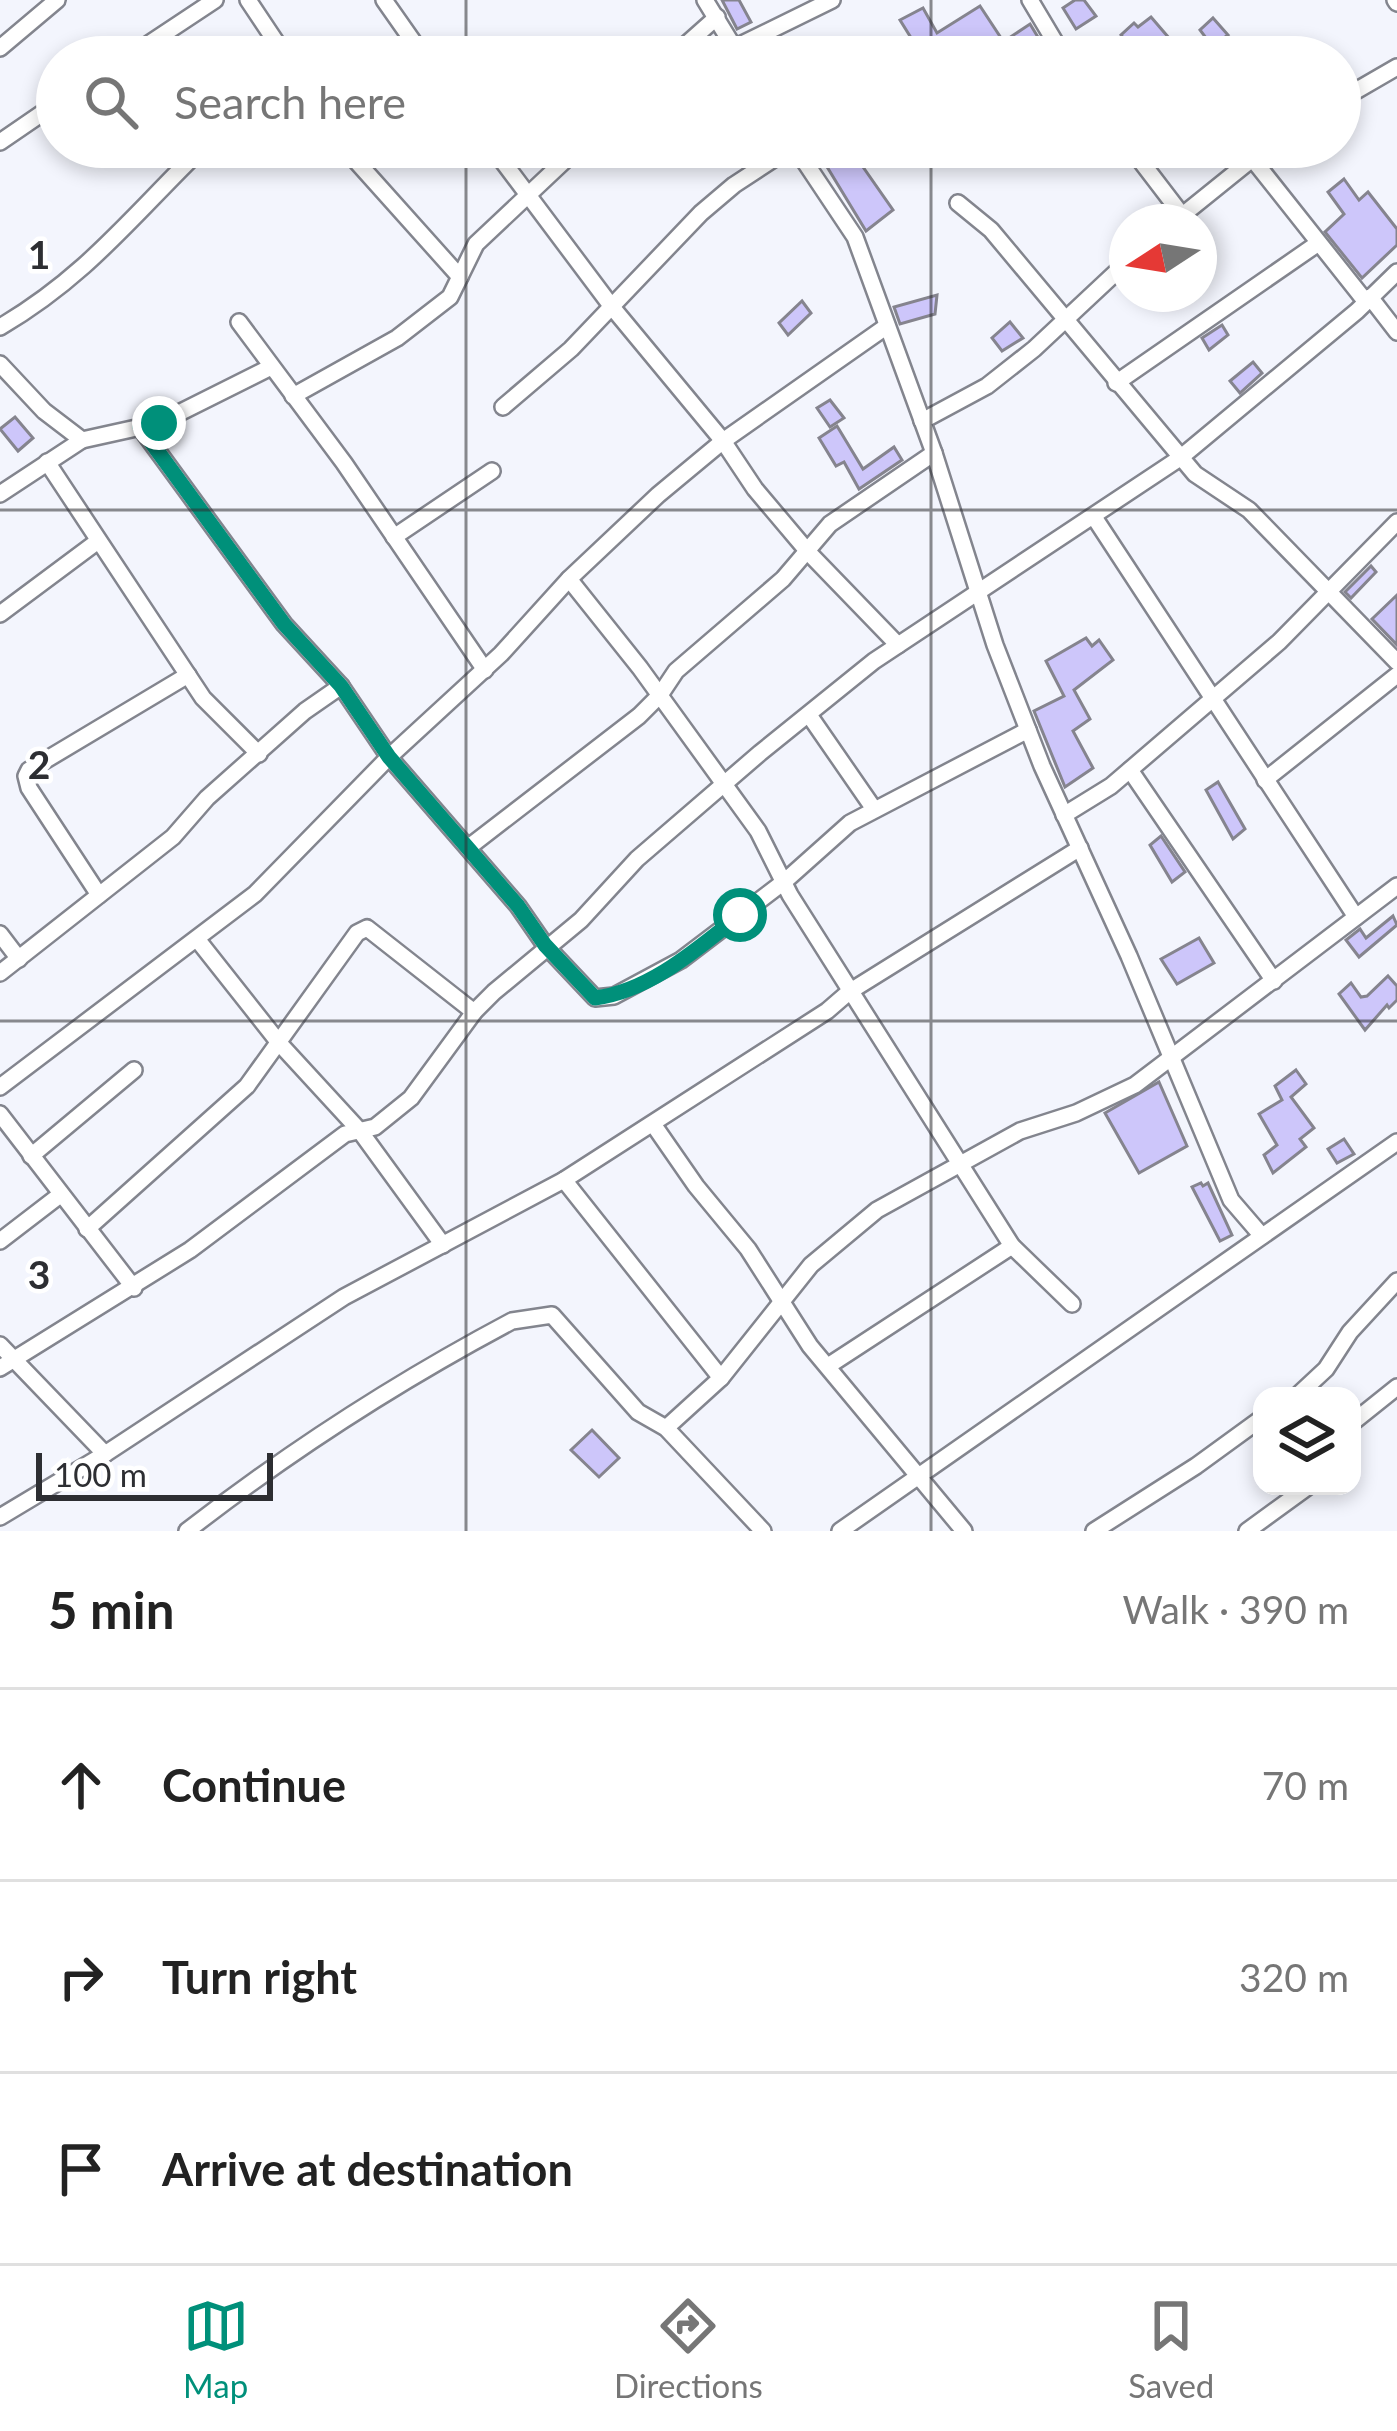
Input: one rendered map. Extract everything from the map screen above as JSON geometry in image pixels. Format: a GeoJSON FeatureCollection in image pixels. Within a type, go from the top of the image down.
{"type":"FeatureCollection","features":[{"type":"Feature","properties":{"kind":"street"},"geometry":{"type":"LineString","coordinates":[[0,48],[56,0]]}},
{"type":"Feature","properties":{"kind":"street"},"geometry":{"type":"LineString","coordinates":[[161,36],[215,0]]}},
{"type":"Feature","properties":{"kind":"street"},"geometry":{"type":"LineString","coordinates":[[248,0],[272,36]]}},
{"type":"Feature","properties":{"kind":"street"},"geometry":{"type":"LineString","coordinates":[[384,0],[409,36]]}},
{"type":"Feature","properties":{"kind":"street"},"geometry":{"type":"LineString","coordinates":[[706,0],[728,36]]}},
{"type":"Feature","properties":{"kind":"street"},"geometry":{"type":"LineString","coordinates":[[767,36],[832,0]]}},
{"type":"Feature","properties":{"kind":"street"},"geometry":{"type":"LineString","coordinates":[[1030,0],[1051,36]]}},
{"type":"Feature","properties":{"kind":"street"},"geometry":{"type":"LineString","coordinates":[[696,36],[717,17]]}},
{"type":"Feature","properties":{"kind":"street"},"geometry":{"type":"LineString","coordinates":[[1361,88],[1397,67]]}},
{"type":"Feature","properties":{"kind":"street"},"geometry":{"type":"LineString","coordinates":[[0,142],[36,118]]}},
{"type":"Feature","properties":{"kind":"street"},"geometry":{"type":"LineString","coordinates":[[0,328],[38,306],[96,260],[183,168]]}},
{"type":"Feature","properties":{"kind":"street"},"geometry":{"type":"LineString","coordinates":[[362,168],[460,277]]}},
{"type":"Feature","properties":{"kind":"street"},"geometry":{"type":"LineString","coordinates":[[509,168],[612,308],[723,441],[755,489],[898,645]]}},
{"type":"Feature","properties":{"kind":"street"},"geometry":{"type":"LineString","coordinates":[[293,396],[397,338],[450,298],[476,244],[557,168]]}},
{"type":"Feature","properties":{"kind":"street"},"geometry":{"type":"LineString","coordinates":[[503,407],[572,349],[701,213],[761,168]]}},
{"type":"Feature","properties":{"kind":"street"},"geometry":{"type":"LineString","coordinates":[[808,168],[855,237],[1028,730],[1231,1199],[1262,1236]]}},
{"type":"Feature","properties":{"kind":"street"},"geometry":{"type":"LineString","coordinates":[[1144,168],[1168,204]]}},
{"type":"Feature","properties":{"kind":"street"},"geometry":{"type":"LineString","coordinates":[[1196,204],[1238,168]]}},
{"type":"Feature","properties":{"kind":"street"},"geometry":{"type":"LineString","coordinates":[[1259,168],[1317,244],[1397,332]]}},
{"type":"Feature","properties":{"kind":"street"},"geometry":{"type":"LineString","coordinates":[[958,203],[991,230],[1180,458],[1217,492],[1249,509],[1397,662]]}},
{"type":"Feature","properties":{"kind":"street"},"geometry":{"type":"LineString","coordinates":[[1116,383],[1317,244]]}},
{"type":"Feature","properties":{"kind":"street"},"geometry":{"type":"LineString","coordinates":[[6,1363],[134,1288],[254,1205],[345,1134],[375,1127],[411,1098],[474,1012],[545,945],[580,920],[637,859],[760,753],[898,645],[1180,458],[1397,272]]}},
{"type":"Feature","properties":{"kind":"street"},"geometry":{"type":"LineString","coordinates":[[922,421],[987,386],[1109,279]]}},
{"type":"Feature","properties":{"kind":"street"},"geometry":{"type":"LineString","coordinates":[[239,322],[484,670]]}},
{"type":"Feature","properties":{"kind":"street"},"geometry":{"type":"LineString","coordinates":[[0,1087],[254,893],[658,495],[723,441],[887,326]]}},
{"type":"Feature","properties":{"kind":"street"},"geometry":{"type":"LineString","coordinates":[[0,364],[44,411],[82,440]]}},
{"type":"Feature","properties":{"kind":"street"},"geometry":{"type":"LineString","coordinates":[[0,494],[82,440],[159,423],[271,367]]}},
{"type":"Feature","properties":{"kind":"street"},"geometry":{"type":"LineString","coordinates":[[140,427],[284,624],[341,686],[389,757],[595,998],[614,996],[681,960],[874,809],[1028,730]]}},
{"type":"Feature","properties":{"kind":"street"},"geometry":{"type":"LineString","coordinates":[[470,847],[661,695],[676,671],[809,553],[830,524],[934,453]]}},
{"type":"Feature","properties":{"kind":"street"},"geometry":{"type":"LineString","coordinates":[[47,462],[203,698],[259,754]]}},
{"type":"Feature","properties":{"kind":"street"},"geometry":{"type":"LineString","coordinates":[[394,537],[492,471]]}},
{"type":"Feature","properties":{"kind":"street"},"geometry":{"type":"LineString","coordinates":[[1094,517],[1356,916]]}},
{"type":"Feature","properties":{"kind":"street"},"geometry":{"type":"LineString","coordinates":[[1064,814],[1130,770],[1279,642],[1397,522]]}},
{"type":"Feature","properties":{"kind":"street"},"geometry":{"type":"LineString","coordinates":[[0,614],[98,541]]}},
{"type":"Feature","properties":{"kind":"street"},"geometry":{"type":"LineString","coordinates":[[569,578],[758,830],[790,895],[849,992],[1012,1246],[1072,1304]]}},
{"type":"Feature","properties":{"kind":"street"},"geometry":{"type":"LineString","coordinates":[[99,895],[29,788],[26,776],[48,758],[188,675]]}},
{"type":"Feature","properties":{"kind":"street"},"geometry":{"type":"LineString","coordinates":[[1265,780],[1397,675]]}},
{"type":"Feature","properties":{"kind":"street"},"geometry":{"type":"LineString","coordinates":[[0,973],[173,837],[208,798],[305,711],[341,686]]}},
{"type":"Feature","properties":{"kind":"street"},"geometry":{"type":"LineString","coordinates":[[809,716],[874,809]]}},
{"type":"Feature","properties":{"kind":"street"},"geometry":{"type":"LineString","coordinates":[[1130,770],[1274,981]]}},
{"type":"Feature","properties":{"kind":"street"},"geometry":{"type":"LineString","coordinates":[[0,1517],[344,1297],[564,1180],[849,992],[1080,848]]}},
{"type":"Feature","properties":{"kind":"street"},"geometry":{"type":"LineString","coordinates":[[666,1428],[722,1378],[811,1264],[877,1210],[1020,1131],[1076,1114],[1135,1085],[1397,886]]}},
{"type":"Feature","properties":{"kind":"street"},"geometry":{"type":"LineString","coordinates":[[87,1228],[248,1086],[357,933],[368,928],[474,1012]]}},
{"type":"Feature","properties":{"kind":"street"},"geometry":{"type":"LineString","coordinates":[[0,934],[19,959]]}},
{"type":"Feature","properties":{"kind":"street"},"geometry":{"type":"LineString","coordinates":[[197,939],[280,1044],[360,1131],[443,1245]]}},
{"type":"Feature","properties":{"kind":"street"},"geometry":{"type":"LineString","coordinates":[[31,1156],[134,1070]]}},
{"type":"Feature","properties":{"kind":"street"},"geometry":{"type":"LineString","coordinates":[[0,1114],[134,1288]]}},
{"type":"Feature","properties":{"kind":"street"},"geometry":{"type":"LineString","coordinates":[[653,1124],[748,1249],[828,1366],[964,1531]]}},
{"type":"Feature","properties":{"kind":"street"},"geometry":{"type":"LineString","coordinates":[[840,1531],[1397,1142]]}},
{"type":"Feature","properties":{"kind":"street"},"geometry":{"type":"LineString","coordinates":[[564,1180],[722,1378]]}},
{"type":"Feature","properties":{"kind":"street"},"geometry":{"type":"LineString","coordinates":[[0,1241],[59,1195]]}},
{"type":"Feature","properties":{"kind":"street"},"geometry":{"type":"LineString","coordinates":[[828,1366],[1012,1246]]}},
{"type":"Feature","properties":{"kind":"street"},"geometry":{"type":"LineString","coordinates":[[1307,1387],[1397,1281]]}},
{"type":"Feature","properties":{"kind":"street"},"geometry":{"type":"LineString","coordinates":[[187,1531],[274,1464],[453,1352],[524,1317],[552,1315],[638,1412],[666,1428],[764,1531]]}},
{"type":"Feature","properties":{"kind":"street"},"geometry":{"type":"LineString","coordinates":[[0,1345],[6,1363],[105,1454]]}},
{"type":"Feature","properties":{"kind":"street"},"geometry":{"type":"LineString","coordinates":[[1361,1416],[1397,1387]]}},
{"type":"Feature","properties":{"kind":"street"},"geometry":{"type":"LineString","coordinates":[[1094,1531],[1253,1425]]}},
{"type":"Feature","properties":{"kind":"street"},"geometry":{"type":"LineString","coordinates":[[1247,1531],[1297,1495]]}},
{"type":"Feature","properties":{"kind":"building"},"geometry":{"type":"Polygon","coordinates":[[[722,0],[739,0],[751,22],[737,29],[722,0]]]}},
{"type":"Feature","properties":{"kind":"building"},"geometry":{"type":"Polygon","coordinates":[[[1084,0],[1096,16],[1076,29],[1063,8],[1084,0]]]}},
{"type":"Feature","properties":{"kind":"building"},"geometry":{"type":"Polygon","coordinates":[[[980,6],[1000,36],[910,36],[900,20],[923,8],[937,33],[980,6]]]}},
{"type":"Feature","properties":{"kind":"building"},"geometry":{"type":"Polygon","coordinates":[[[1151,17],[1167,36],[1121,35],[1134,23],[1138,27],[1151,17]]]}},
{"type":"Feature","properties":{"kind":"building"},"geometry":{"type":"Polygon","coordinates":[[[1213,18],[1228,35],[1204,36],[1200,30],[1213,18]]]}},
{"type":"Feature","properties":{"kind":"building"},"geometry":{"type":"Polygon","coordinates":[[[1030,24],[1037,36],[1012,36],[1030,24]]]}},
{"type":"Feature","properties":{"kind":"building"},"geometry":{"type":"Polygon","coordinates":[[[828,168],[864,168],[893,210],[866,231],[828,168]]]}},
{"type":"Feature","properties":{"kind":"building"},"geometry":{"type":"Polygon","coordinates":[[[1344,179],[1359,200],[1368,192],[1397,229],[1397,245],[1362,278],[1325,232],[1344,214],[1328,192],[1344,179]]]}},
{"type":"Feature","properties":{"kind":"building"},"geometry":{"type":"Polygon","coordinates":[[[937,295],[935,314],[900,324],[894,307],[937,295]]]}},
{"type":"Feature","properties":{"kind":"building"},"geometry":{"type":"Polygon","coordinates":[[[802,301],[811,313],[788,335],[779,323],[802,301]]]}},
{"type":"Feature","properties":{"kind":"building"},"geometry":{"type":"Polygon","coordinates":[[[1010,322],[1023,338],[1002,351],[992,338],[1010,322]]]}},
{"type":"Feature","properties":{"kind":"building"},"geometry":{"type":"Polygon","coordinates":[[[1222,325],[1228,335],[1209,350],[1202,338],[1222,325]]]}},
{"type":"Feature","properties":{"kind":"building"},"geometry":{"type":"Polygon","coordinates":[[[1253,362],[1262,373],[1240,393],[1230,381],[1253,362]]]}},
{"type":"Feature","properties":{"kind":"building"},"geometry":{"type":"Polygon","coordinates":[[[830,400],[844,418],[830,427],[817,408],[830,400]]]}},
{"type":"Feature","properties":{"kind":"building"},"geometry":{"type":"Polygon","coordinates":[[[15,417],[33,438],[18,451],[0,429],[15,417]]]}},
{"type":"Feature","properties":{"kind":"building"},"geometry":{"type":"Polygon","coordinates":[[[837,426],[863,469],[894,447],[902,460],[859,489],[844,462],[836,466],[819,438],[837,426]]]}},
{"type":"Feature","properties":{"kind":"building"},"geometry":{"type":"Polygon","coordinates":[[[1371,566],[1376,572],[1351,598],[1345,592],[1371,566]]]}},
{"type":"Feature","properties":{"kind":"building"},"geometry":{"type":"Polygon","coordinates":[[[1397,595],[1397,645],[1372,619],[1397,595]]]}},
{"type":"Feature","properties":{"kind":"building"},"geometry":{"type":"Polygon","coordinates":[[[1086,638],[1092,646],[1099,640],[1113,660],[1074,690],[1090,719],[1073,731],[1093,768],[1065,787],[1034,711],[1064,696],[1046,661],[1086,638]]]}},
{"type":"Feature","properties":{"kind":"building"},"geometry":{"type":"Polygon","coordinates":[[[1218,782],[1245,829],[1233,839],[1206,790],[1218,782]]]}},
{"type":"Feature","properties":{"kind":"building"},"geometry":{"type":"Polygon","coordinates":[[[1161,836],[1185,872],[1172,882],[1150,845],[1161,836]]]}},
{"type":"Feature","properties":{"kind":"building"},"geometry":{"type":"Polygon","coordinates":[[[1393,916],[1397,925],[1359,957],[1346,940],[1360,929],[1366,938],[1393,916]]]}},
{"type":"Feature","properties":{"kind":"building"},"geometry":{"type":"Polygon","coordinates":[[[1199,938],[1214,963],[1177,984],[1161,959],[1199,938]]]}},
{"type":"Feature","properties":{"kind":"building"},"geometry":{"type":"Polygon","coordinates":[[[1388,976],[1397,986],[1397,1000],[1365,1030],[1339,994],[1351,983],[1361,997],[1367,996],[1388,976]]]}},
{"type":"Feature","properties":{"kind":"building"},"geometry":{"type":"Polygon","coordinates":[[[1296,1070],[1306,1084],[1291,1097],[1314,1128],[1300,1139],[1306,1147],[1273,1173],[1264,1155],[1277,1145],[1259,1114],[1282,1100],[1275,1086],[1296,1070]]]}},
{"type":"Feature","properties":{"kind":"building"},"geometry":{"type":"Polygon","coordinates":[[[1159,1082],[1187,1146],[1139,1173],[1105,1113],[1159,1082]]]}},
{"type":"Feature","properties":{"kind":"building"},"geometry":{"type":"Polygon","coordinates":[[[1344,1139],[1354,1154],[1337,1163],[1328,1149],[1344,1139]]]}},
{"type":"Feature","properties":{"kind":"building"},"geometry":{"type":"Polygon","coordinates":[[[1208,1183],[1232,1235],[1220,1241],[1192,1187],[1208,1183]]]}},
{"type":"Feature","properties":{"kind":"building"},"geometry":{"type":"Polygon","coordinates":[[[592,1430],[619,1458],[599,1477],[571,1450],[592,1430]]]}},
{"type":"Feature","properties":{"kind":"route"},"geometry":{"type":"LineString","coordinates":[[159,423],[140,427],[284,624],[341,686],[389,757],[470,847],[545,945],[595,998],[614,996],[651,979],[740,915]]}}]}
